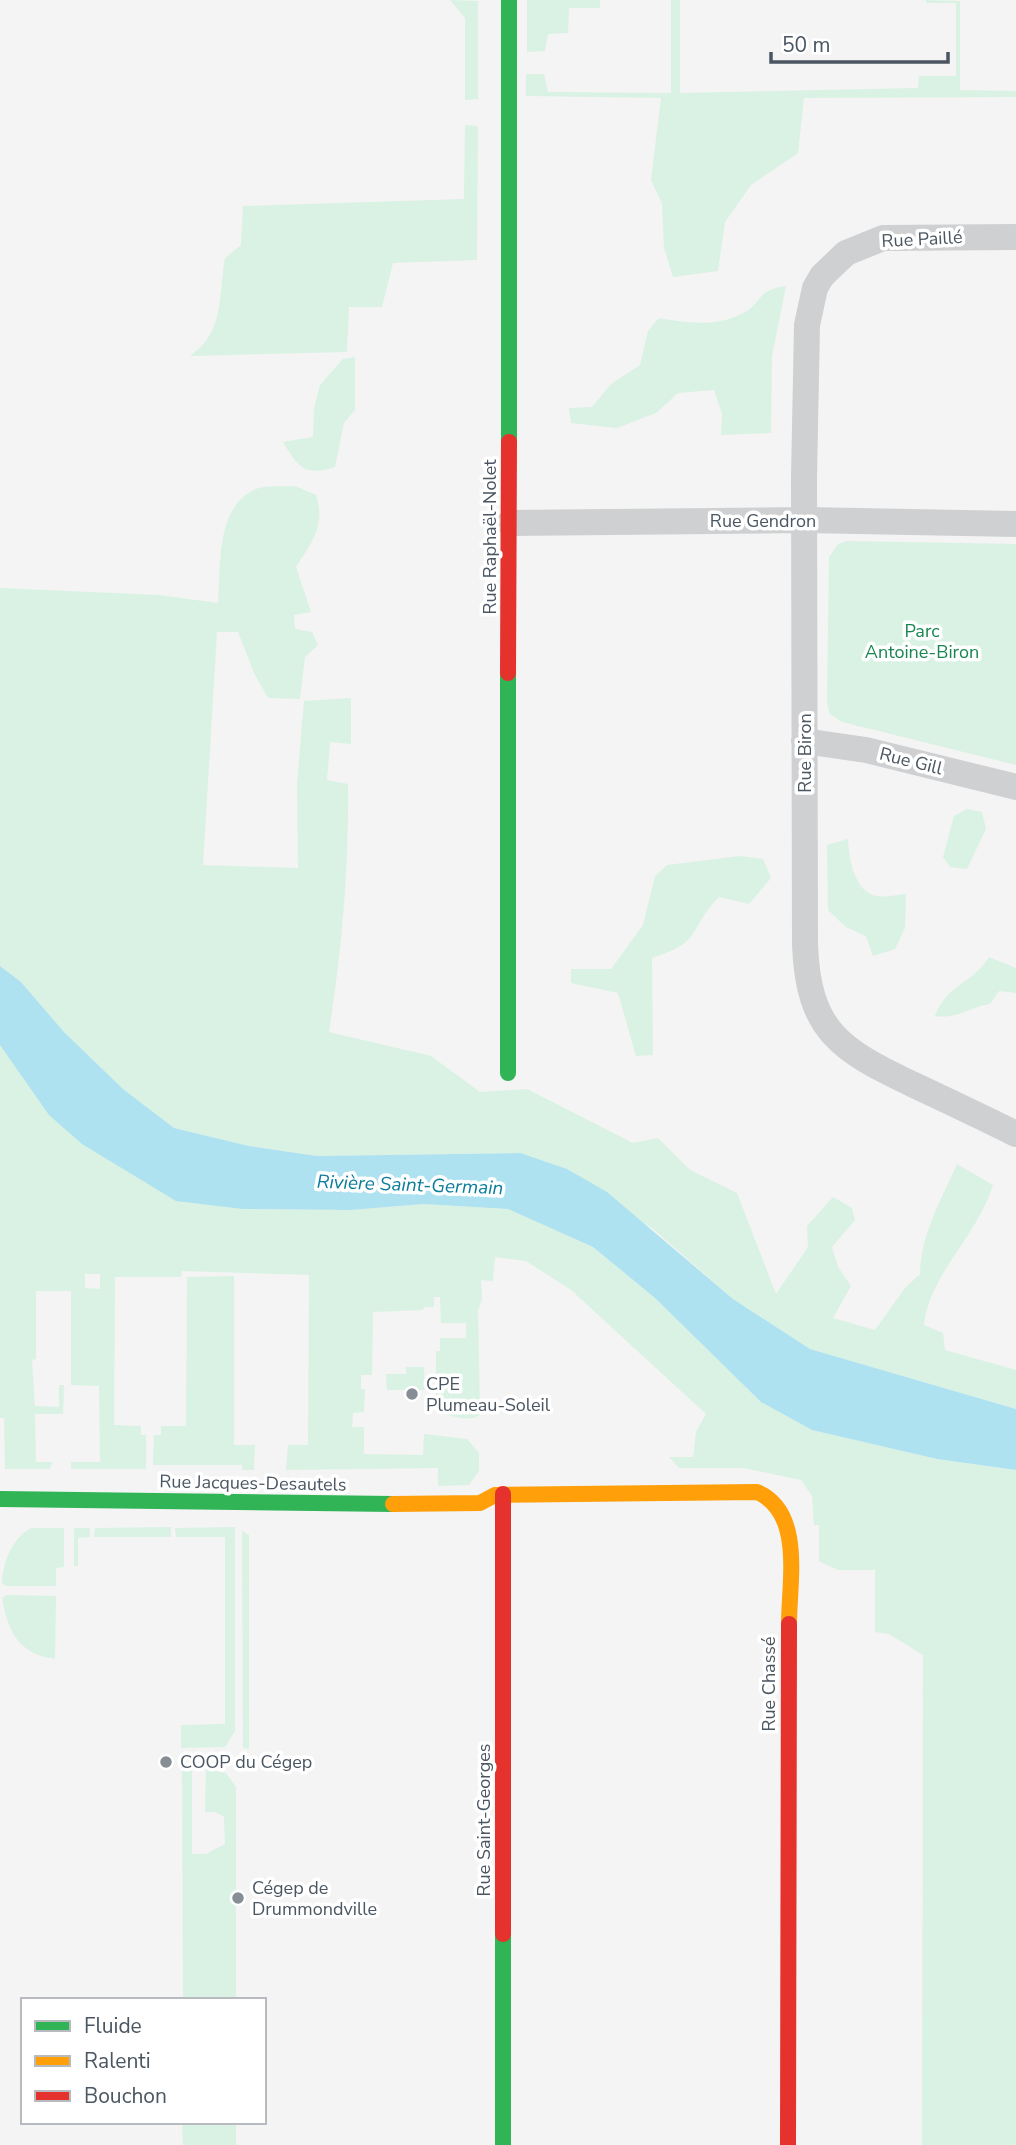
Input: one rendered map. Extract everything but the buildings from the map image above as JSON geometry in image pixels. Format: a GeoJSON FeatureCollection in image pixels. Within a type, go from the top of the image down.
{"type":"FeatureCollection","features":[{"type":"Feature","properties":{"kind":"street","name":"Rue Raphaël-Nolet"},"geometry":{"type":"LineString","coordinates":[[508,1073],[509,0]]}},
{"type":"Feature","properties":{"kind":"street","name":"Rue Paillé"},"geometry":{"type":"LineString","coordinates":[[834,262],[860,245],[883,238],[1016,237]]}},
{"type":"Feature","properties":{"kind":"street","name":"Rue Biron"},"geometry":{"type":"LineString","coordinates":[[834,262],[815,288],[807,324],[804,741],[808,988],[822,1021],[846,1048],[862,1059],[1016,1134]]}},
{"type":"Feature","properties":{"kind":"street","name":"Rue Gendron"},"geometry":{"type":"LineString","coordinates":[[509,523],[805,520],[1016,524]]}},
{"type":"Feature","properties":{"kind":"street","name":"Rue Gill"},"geometry":{"type":"LineString","coordinates":[[804,741],[866,750],[1016,787]]}},
{"type":"Feature","properties":{"kind":"street","name":"Rue Chassé"},"geometry":{"type":"LineString","coordinates":[[503,1494],[749,1490],[771,1499],[786,1517],[789,1529],[788,2145]]}},
{"type":"Feature","properties":{"kind":"street","name":"Rue Jacques-Desautels"},"geometry":{"type":"LineString","coordinates":[[0,1499],[236,1500],[282,1505],[473,1504],[503,1494]]}},
{"type":"Feature","properties":{"kind":"street","name":"Rue Saint-Georges"},"geometry":{"type":"LineString","coordinates":[[503,1494],[503,2145]]}},
{"type":"Feature","properties":{"kind":"green space"},"geometry":{"type":"Polygon","coordinates":[[[450,0],[478,1],[478,99],[465,100],[465,18],[450,0]]]}},
{"type":"Feature","properties":{"kind":"green space"},"geometry":{"type":"Polygon","coordinates":[[[527,0],[600,0],[600,8],[569,8],[568,33],[548,34],[545,51],[527,52],[527,0]]]}},
{"type":"Feature","properties":{"kind":"green space"},"geometry":{"type":"Polygon","coordinates":[[[671,0],[680,0],[680,93],[918,88],[919,76],[956,76],[956,3],[926,3],[926,0],[960,1],[960,90],[1016,91],[1016,97],[804,98],[798,153],[751,185],[725,222],[718,271],[673,277],[664,248],[662,204],[651,180],[661,98],[526,96],[526,74],[544,74],[548,92],[671,93],[671,0]]]}},
{"type":"Feature","properties":{"kind":"green space"},"geometry":{"type":"Polygon","coordinates":[[[465,125],[478,126],[477,260],[393,263],[382,307],[349,307],[347,352],[190,356],[209,336],[215,324],[225,258],[241,245],[243,206],[464,199],[465,125]]]}},
{"type":"Feature","properties":{"kind":"green space"},"geometry":{"type":"Polygon","coordinates":[[[786,286],[772,356],[771,433],[721,435],[722,414],[714,390],[678,393],[656,413],[617,428],[571,423],[569,408],[592,407],[611,384],[640,365],[648,331],[659,318],[690,322],[722,321],[748,310],[769,291],[786,286]]]}},
{"type":"Feature","properties":{"kind":"green space"},"geometry":{"type":"Polygon","coordinates":[[[355,357],[355,410],[344,423],[335,467],[316,471],[303,468],[283,442],[313,437],[314,408],[320,385],[343,359],[355,357]]]}},
{"type":"Feature","properties":{"kind":"green space"},"geometry":{"type":"Polygon","coordinates":[[[295,486],[316,495],[319,506],[316,533],[296,567],[311,612],[294,615],[295,629],[312,632],[318,645],[305,657],[300,699],[268,698],[254,673],[238,632],[217,632],[203,865],[298,868],[297,784],[304,701],[351,698],[351,744],[330,742],[327,780],[348,784],[344,908],[329,1032],[431,1056],[480,1092],[527,1089],[633,1143],[658,1138],[690,1170],[737,1193],[776,1294],[808,1247],[807,1226],[833,1197],[852,1208],[855,1220],[832,1247],[838,1267],[851,1286],[833,1318],[875,1330],[905,1288],[920,1274],[928,1231],[957,1164],[993,1185],[977,1221],[935,1289],[924,1325],[943,1333],[945,1350],[1016,1370],[1016,1409],[810,1349],[733,1299],[652,1228],[520,1153],[317,1156],[249,1146],[174,1128],[123,1089],[64,1032],[21,982],[0,966],[0,588],[159,595],[218,603],[223,539],[233,509],[256,489],[295,486]]]}},
{"type":"Feature","properties":{"kind":"green space","name":"Parc Antoine-Biron"},"geometry":{"type":"Polygon","coordinates":[[[847,541],[1016,544],[1016,765],[842,722],[830,714],[827,703],[829,557],[838,544],[847,541]]]}},
{"type":"Feature","properties":{"kind":"green space"},"geometry":{"type":"Polygon","coordinates":[[[967,809],[982,812],[986,829],[967,869],[950,867],[943,857],[954,816],[967,809]]]}},
{"type":"Feature","properties":{"kind":"green space"},"geometry":{"type":"Polygon","coordinates":[[[848,839],[854,874],[863,888],[880,897],[906,894],[905,928],[895,949],[873,956],[866,936],[846,927],[828,910],[827,845],[848,839]]]}},
{"type":"Feature","properties":{"kind":"green space"},"geometry":{"type":"Polygon","coordinates":[[[740,856],[763,859],[771,878],[749,904],[719,897],[688,940],[674,950],[652,958],[653,1055],[636,1056],[618,993],[571,983],[571,969],[611,969],[643,925],[655,876],[667,865],[740,856]]]}},
{"type":"Feature","properties":{"kind":"green space"},"geometry":{"type":"Polygon","coordinates":[[[989,957],[1016,968],[1016,993],[999,991],[990,1004],[949,1016],[935,1016],[946,997],[975,974],[989,957]]]}},
{"type":"Feature","properties":{"kind":"green space"},"geometry":{"type":"Polygon","coordinates":[[[0,1045],[21,1073],[243,1209],[351,1210],[423,1204],[508,1209],[593,1247],[655,1298],[761,1402],[812,1430],[937,1459],[1016,1470],[1016,2145],[922,2145],[923,1655],[889,1634],[875,1632],[875,1570],[838,1570],[819,1561],[819,1525],[814,1525],[812,1496],[801,1480],[744,1468],[679,1468],[669,1457],[693,1457],[696,1432],[706,1414],[571,1290],[526,1261],[495,1257],[493,1281],[481,1280],[482,1299],[478,1310],[480,1414],[471,1418],[436,1412],[436,1351],[440,1351],[440,1338],[466,1338],[466,1323],[441,1323],[440,1297],[434,1297],[434,1307],[424,1307],[423,1310],[373,1312],[372,1375],[361,1375],[361,1389],[365,1389],[364,1412],[353,1413],[352,1427],[364,1427],[364,1454],[423,1455],[424,1434],[467,1439],[479,1453],[479,1471],[469,1485],[438,1486],[438,1468],[286,1470],[288,1445],[308,1445],[309,1275],[182,1271],[181,1277],[115,1277],[114,1425],[141,1426],[141,1435],[146,1435],[146,1469],[71,1469],[71,1462],[100,1462],[99,1386],[71,1385],[71,1291],[36,1291],[36,1359],[32,1360],[35,1406],[59,1407],[59,1385],[64,1385],[63,1414],[35,1414],[36,1462],[52,1462],[50,1469],[5,1469],[4,1418],[0,1418],[0,1045]],[[85,1274],[85,1288],[100,1289],[100,1274],[85,1274]]]}},
{"type":"Feature","properties":{"kind":"green space"},"geometry":{"type":"Polygon","coordinates":[[[234,1276],[234,1445],[255,1445],[254,1470],[242,1470],[242,1465],[153,1465],[154,1435],[161,1435],[161,1426],[186,1426],[187,1277],[234,1276]]]}},
{"type":"Feature","properties":{"kind":"green space"},"geometry":{"type":"Polygon","coordinates":[[[406,1367],[424,1367],[425,1390],[387,1390],[386,1374],[406,1374],[406,1367]]]}},
{"type":"Feature","properties":{"kind":"green space"},"geometry":{"type":"Polygon","coordinates":[[[171,1527],[171,1537],[94,1537],[95,1528],[171,1527]]]}},
{"type":"Feature","properties":{"kind":"green space"},"geometry":{"type":"Polygon","coordinates":[[[235,1527],[235,1731],[225,1747],[181,1748],[181,1725],[225,1724],[225,1537],[176,1537],[175,1528],[235,1527]]]}},
{"type":"Feature","properties":{"kind":"green space"},"geometry":{"type":"Polygon","coordinates":[[[31,1528],[64,1528],[64,1567],[56,1568],[56,1586],[6,1586],[2,1583],[6,1559],[14,1544],[31,1528]]]}},
{"type":"Feature","properties":{"kind":"green space"},"geometry":{"type":"Polygon","coordinates":[[[74,1528],[90,1528],[90,1537],[78,1538],[78,1566],[74,1566],[74,1528]]]}},
{"type":"Feature","properties":{"kind":"green space"},"geometry":{"type":"Polygon","coordinates":[[[242,1531],[249,1535],[249,1749],[243,1748],[242,1531]]]}},
{"type":"Feature","properties":{"kind":"green space"},"geometry":{"type":"Polygon","coordinates":[[[6,1595],[56,1596],[55,1659],[32,1652],[17,1639],[4,1610],[2,1598],[6,1595]]]}},
{"type":"Feature","properties":{"kind":"green space"},"geometry":{"type":"Polygon","coordinates":[[[206,1769],[226,1773],[236,1787],[236,1998],[183,1998],[182,1770],[192,1770],[192,1854],[206,1854],[225,1844],[224,1817],[215,1812],[205,1812],[206,1769]]]}},
{"type":"Feature","properties":{"kind":"green space"},"geometry":{"type":"Polygon","coordinates":[[[182,2124],[236,2124],[236,2145],[183,2145],[182,2124]]]}},
{"type":"Feature","properties":{"kind":"water","name":"Rivière Saint-Germain"},"geometry":{"type":"Polygon","coordinates":[[[0,966],[21,982],[64,1032],[123,1089],[174,1128],[249,1146],[317,1156],[520,1153],[567,1169],[607,1192],[733,1299],[810,1349],[1016,1409],[1016,1470],[937,1459],[812,1430],[761,1402],[655,1298],[593,1247],[508,1209],[423,1204],[351,1210],[243,1209],[176,1201],[82,1144],[49,1115],[0,1045],[0,966]]]}},
{"type":"Feature","properties":{"kind":"traffic: fast"},"geometry":{"type":"LineString","coordinates":[[509,0],[509,442]]}},
{"type":"Feature","properties":{"kind":"traffic: fast"},"geometry":{"type":"LineString","coordinates":[[508,673],[508,1073]]}},
{"type":"Feature","properties":{"kind":"traffic: fast"},"geometry":{"type":"LineString","coordinates":[[0,1499],[393,1504]]}},
{"type":"Feature","properties":{"kind":"traffic: fast"},"geometry":{"type":"LineString","coordinates":[[503,1934],[503,2145]]}},
{"type":"Feature","properties":{"kind":"traffic: slow"},"geometry":{"type":"LineString","coordinates":[[393,1504],[480,1503],[495,1495],[757,1492],[772,1502],[782,1515],[788,1531],[791,1550],[789,1624]]}},
{"type":"Feature","properties":{"kind":"traffic: jam"},"geometry":{"type":"LineString","coordinates":[[508,673],[509,442]]}},
{"type":"Feature","properties":{"kind":"traffic: jam"},"geometry":{"type":"LineString","coordinates":[[503,1494],[503,1934]]}},
{"type":"Feature","properties":{"kind":"traffic: jam"},"geometry":{"type":"LineString","coordinates":[[788,2145],[789,1624]]}},
{"type":"Feature","properties":{"kind":"place","name":"CPE Plumeau-Soleil"},"geometry":{"type":"Point","coordinates":[412,1394]}},
{"type":"Feature","properties":{"kind":"place","name":"COOP du Cégep"},"geometry":{"type":"Point","coordinates":[166,1762]}},
{"type":"Feature","properties":{"kind":"place","name":"Cégep de Drummondville"},"geometry":{"type":"Point","coordinates":[238,1898]}}]}
